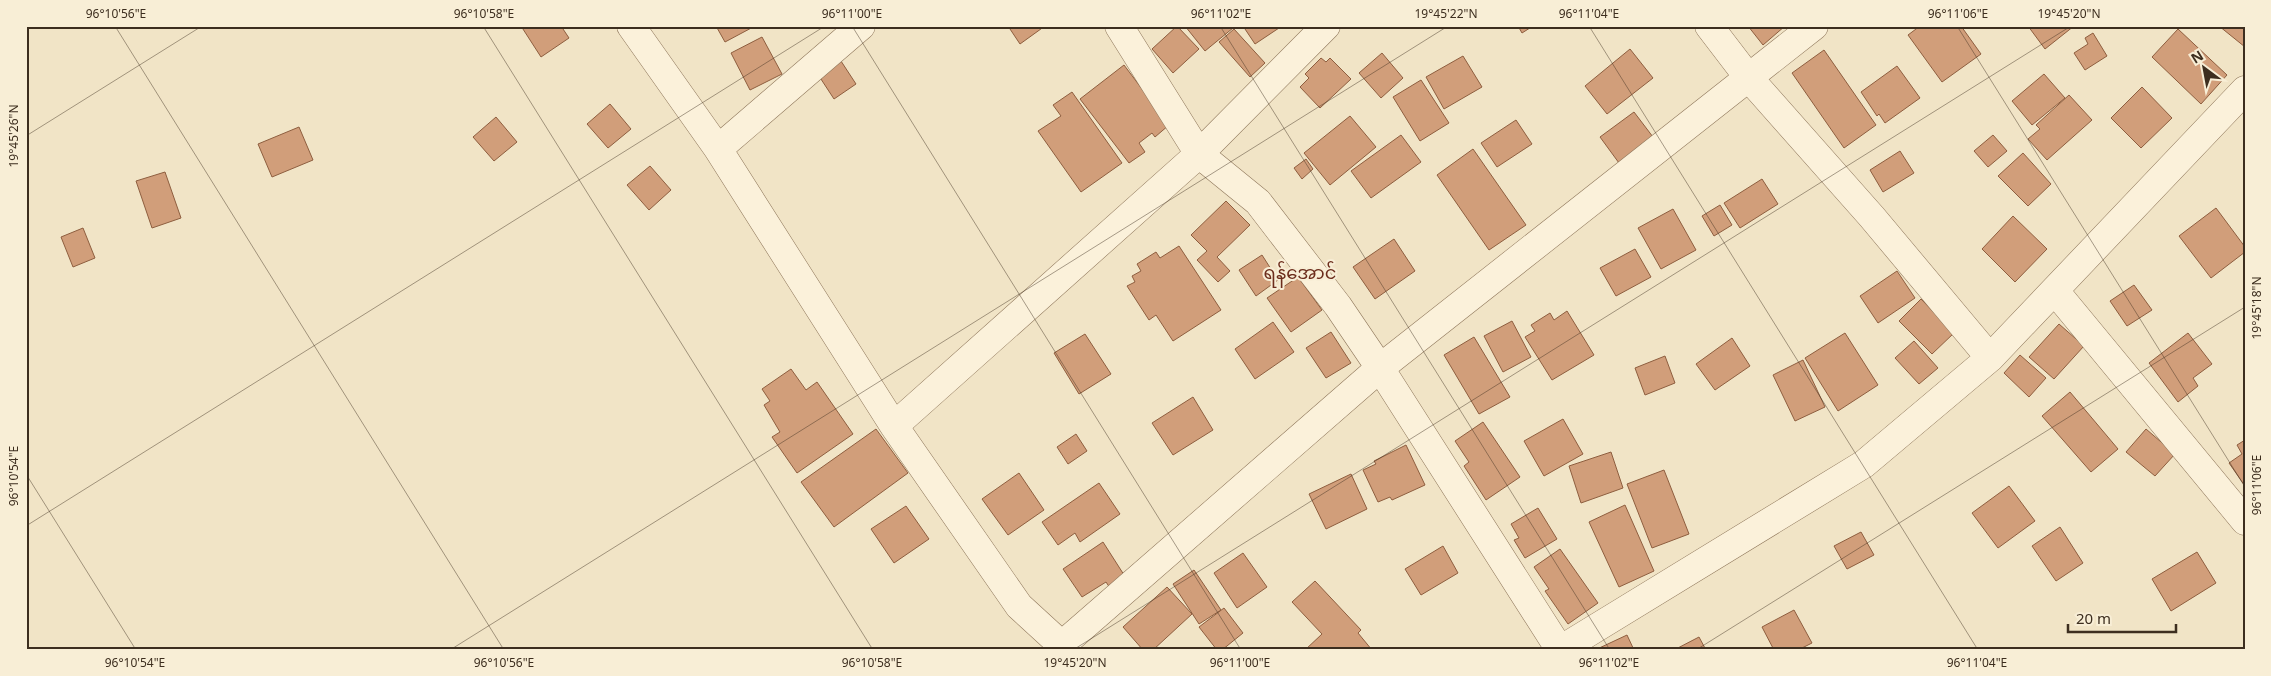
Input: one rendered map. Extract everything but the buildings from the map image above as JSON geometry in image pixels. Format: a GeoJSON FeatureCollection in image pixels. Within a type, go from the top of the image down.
{"type":"FeatureCollection","features":[{"type":"Feature","properties":{"kind":"street"},"geometry":{"type":"LineString","coordinates":[[631,26],[718,149],[894,426],[1019,606],[1064,648],[1380,368],[1814,26]]}},
{"type":"Feature","properties":{"kind":"street"},"geometry":{"type":"LineString","coordinates":[[718,149],[861,26]]}},
{"type":"Feature","properties":{"kind":"street"},"geometry":{"type":"LineString","coordinates":[[1119,26],[1199,154],[1258,202],[1338,306],[1380,368],[1560,650],[1864,464],[1990,358],[2055,292],[2245,90]]}},
{"type":"Feature","properties":{"kind":"street"},"geometry":{"type":"LineString","coordinates":[[894,426],[1199,154],[1326,26]]}},
{"type":"Feature","properties":{"kind":"street"},"geometry":{"type":"LineString","coordinates":[[1709,26],[1748,77],[1872,217],[1990,358]]}},
{"type":"Feature","properties":{"kind":"street"},"geometry":{"type":"LineString","coordinates":[[2055,292],[2245,521]]}},
{"type":"Feature","properties":{"kind":"district","name":"ရန်အောင်"},"geometry":{"type":"Point","coordinates":[1300,273]}}]}
